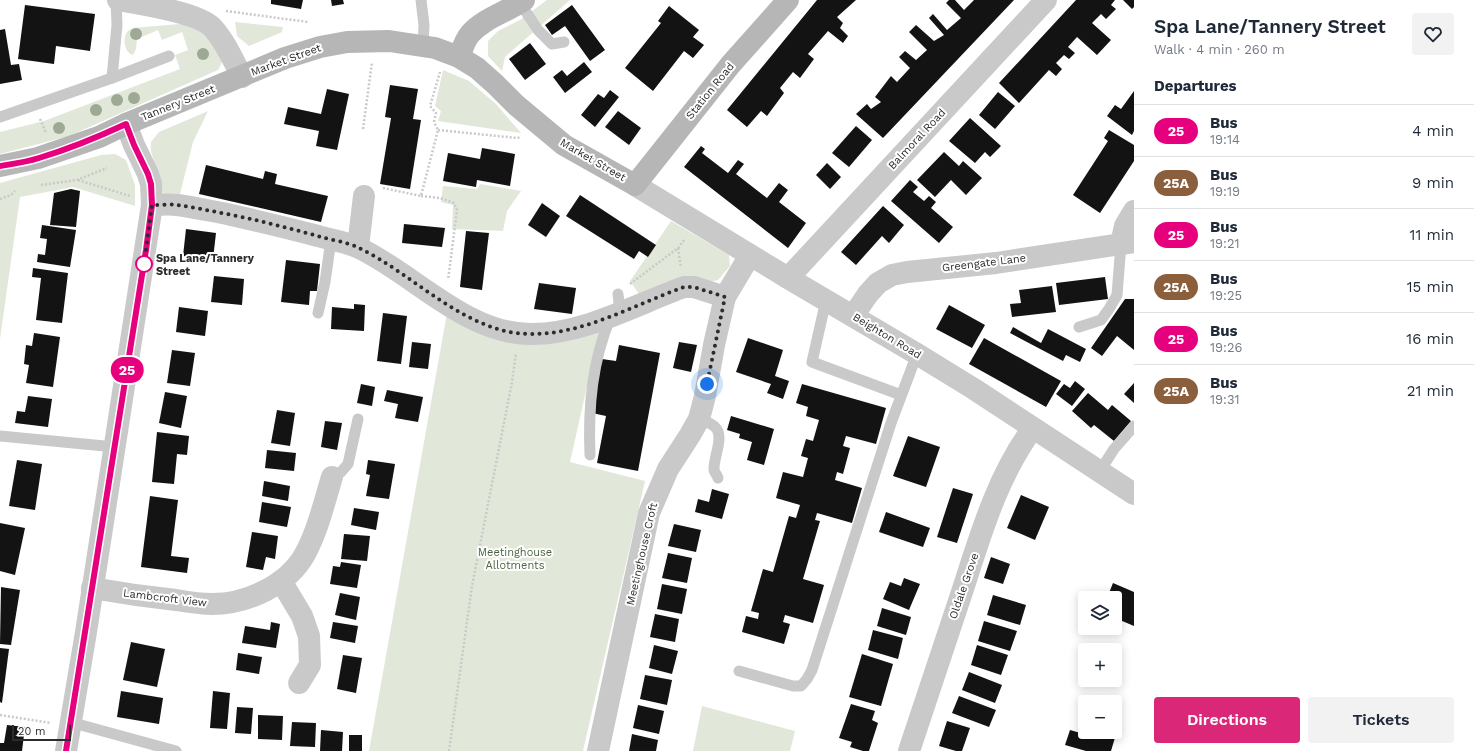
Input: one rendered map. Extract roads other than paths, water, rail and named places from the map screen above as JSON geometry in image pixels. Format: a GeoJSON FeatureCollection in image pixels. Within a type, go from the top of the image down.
{"type":"FeatureCollection","features":[{"type":"Feature","properties":{"kind":"main road","name":"Station Road"},"geometry":{"type":"LineString","coordinates":[[635,185],[731,64],[788,0]]}},
{"type":"Feature","properties":{"kind":"main road"},"geometry":{"type":"LineString","coordinates":[[453,54],[464,44],[470,34],[482,23],[522,2]]}},
{"type":"Feature","properties":{"kind":"main road","name":"Market Street"},"geometry":{"type":"LineString","coordinates":[[242,77],[285,58],[320,47],[347,42],[389,41],[423,46],[453,54],[481,72],[516,106],[564,145],[635,185]]}},
{"type":"Feature","properties":{"kind":"main road","name":"Tannery Street"},"geometry":{"type":"LineString","coordinates":[[0,166],[38,158],[99,137],[126,124],[242,77]]}},
{"type":"Feature","properties":{"kind":"street","name":"Market Street"},"geometry":{"type":"LineString","coordinates":[[117,0],[174,11],[197,18],[210,25],[222,39],[242,77]]}},
{"type":"Feature","properties":{"kind":"street","name":"Balmoral Road"},"geometry":{"type":"LineString","coordinates":[[788,278],[1046,0]]}},
{"type":"Feature","properties":{"kind":"street"},"geometry":{"type":"LineString","coordinates":[[66,751],[62,722],[92,588],[115,447],[143,201],[151,184],[126,124]]}},
{"type":"Feature","properties":{"kind":"street","name":"Beighton Road"},"geometry":{"type":"LineString","coordinates":[[635,185],[917,354],[1134,494]]}},
{"type":"Feature","properties":{"kind":"street"},"geometry":{"type":"LineString","coordinates":[[358,247],[364,196]]}},
{"type":"Feature","properties":{"kind":"street"},"geometry":{"type":"LineString","coordinates":[[143,201],[175,204],[253,219],[358,247],[386,263],[439,300],[465,315],[490,326],[519,333],[532,334],[565,330],[616,308],[684,287],[694,287],[725,297]]}},
{"type":"Feature","properties":{"kind":"street"},"geometry":{"type":"LineString","coordinates":[[1127,243],[1125,226],[1134,211]]}},
{"type":"Feature","properties":{"kind":"street","name":"Greengate Lane"},"geometry":{"type":"LineString","coordinates":[[853,316],[868,294],[878,283],[892,275],[907,272],[996,263],[1127,243]]}},
{"type":"Feature","properties":{"kind":"street","name":"Meetinghouse Croft"},"geometry":{"type":"LineString","coordinates":[[598,751],[649,513],[668,469],[698,419],[705,396],[725,297],[750,255]]}},
{"type":"Feature","properties":{"kind":"street","name":"Oldale Grove"},"geometry":{"type":"LineString","coordinates":[[909,751],[970,567],[997,493],[1024,440],[1033,428]]}},
{"type":"Feature","properties":{"kind":"street","name":"Lambcroft View"},"geometry":{"type":"LineString","coordinates":[[92,588],[212,604],[234,602],[258,594],[281,581],[295,568],[304,555],[317,526],[332,477]]}},
{"type":"Feature","properties":{"kind":"street"},"geometry":{"type":"LineString","coordinates":[[281,581],[302,616],[309,636],[310,665],[299,683]]}},
{"type":"Feature","properties":{"kind":"lane"},"geometry":{"type":"LineString","coordinates":[[112,78],[117,25],[117,0]]}},
{"type":"Feature","properties":{"kind":"lane"},"geometry":{"type":"LineString","coordinates":[[421,0],[424,20],[423,46]]}},
{"type":"Feature","properties":{"kind":"lane"},"geometry":{"type":"LineString","coordinates":[[522,2],[538,30],[552,44],[564,42]]}},
{"type":"Feature","properties":{"kind":"lane"},"geometry":{"type":"LineString","coordinates":[[0,117],[112,78],[169,56]]}},
{"type":"Feature","properties":{"kind":"lane"},"geometry":{"type":"LineString","coordinates":[[318,313],[331,240]]}},
{"type":"Feature","properties":{"kind":"lane"},"geometry":{"type":"LineString","coordinates":[[1079,327],[1100,320],[1117,296],[1127,243]]}},
{"type":"Feature","properties":{"kind":"lane"},"geometry":{"type":"LineString","coordinates":[[826,300],[812,362],[901,396]]}},
{"type":"Feature","properties":{"kind":"lane"},"geometry":{"type":"LineString","coordinates":[[590,455],[589,411],[596,359],[605,329],[616,308]]}},
{"type":"Feature","properties":{"kind":"lane"},"geometry":{"type":"LineString","coordinates":[[739,671],[793,686],[800,686],[807,680],[812,670],[901,396],[917,354]]}},
{"type":"Feature","properties":{"kind":"lane"},"geometry":{"type":"LineString","coordinates":[[332,477],[342,472],[348,464],[358,419]]}},
{"type":"Feature","properties":{"kind":"lane"},"geometry":{"type":"LineString","coordinates":[[698,419],[714,426],[718,431],[719,442],[714,462],[714,471],[718,478]]}},
{"type":"Feature","properties":{"kind":"lane"},"geometry":{"type":"LineString","coordinates":[[1100,471],[1114,449],[1134,426]]}},
{"type":"Feature","properties":{"kind":"lane"},"geometry":{"type":"LineString","coordinates":[[0,436],[115,447]]}},
{"type":"Feature","properties":{"kind":"lane"},"geometry":{"type":"LineString","coordinates":[[62,722],[176,751]]}},
{"type":"Feature","properties":{"kind":"place","name":"Spa Lane/Tannery Street"},"geometry":{"type":"Point","coordinates":[144,264]}},
{"type":"Feature","properties":{"kind":"park label","name":"Meetinghouse Allotments"},"geometry":{"type":"Point","coordinates":[515,558]}}]}
